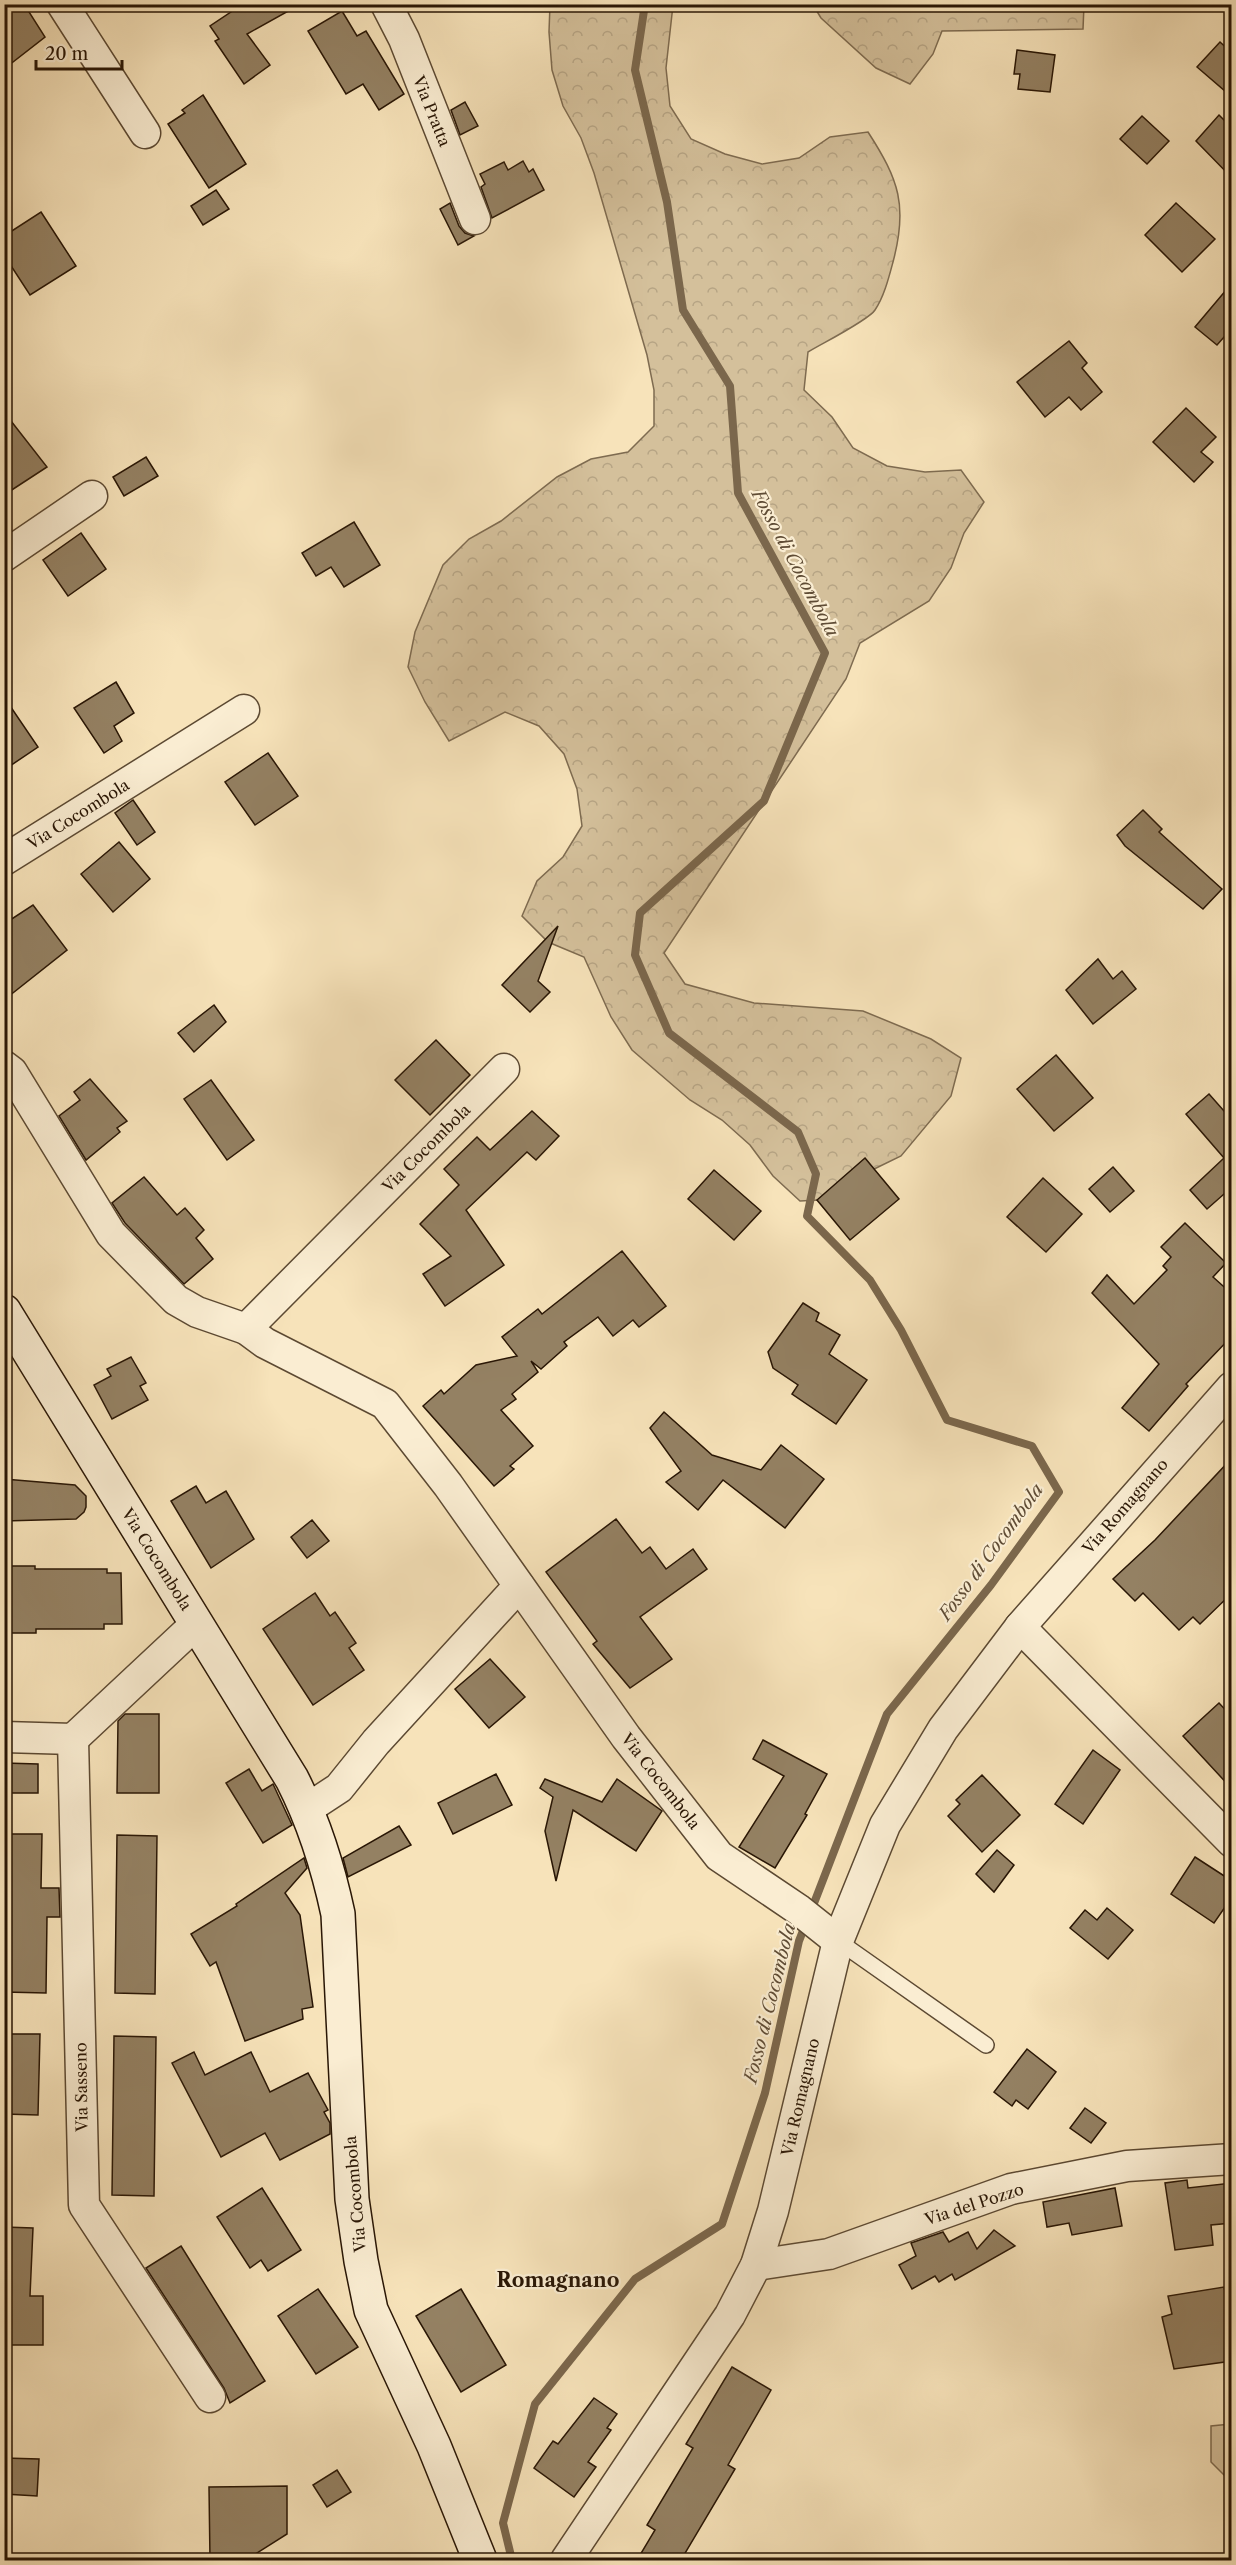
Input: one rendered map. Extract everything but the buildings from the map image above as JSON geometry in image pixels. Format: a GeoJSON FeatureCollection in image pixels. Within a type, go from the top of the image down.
{"type":"FeatureCollection","features":[{"type":"Feature","properties":{"kind":"street"},"geometry":{"type":"LineString","coordinates":[[62,4],[145,133]]}},
{"type":"Feature","properties":{"kind":"street","name":"Via Pratta"},"geometry":{"type":"LineString","coordinates":[[386,4],[404,39],[475,219]]}},
{"type":"Feature","properties":{"kind":"street"},"geometry":{"type":"LineString","coordinates":[[4,556],[92,496]]}},
{"type":"Feature","properties":{"kind":"street","name":"Via Cocombola"},"geometry":{"type":"LineString","coordinates":[[4,860],[244,710]]}},
{"type":"Feature","properties":{"kind":"street"},"geometry":{"type":"LineString","coordinates":[[4,873],[7,879],[4,882]]}},
{"type":"Feature","properties":{"kind":"street","name":"Via Cocombola"},"geometry":{"type":"LineString","coordinates":[[4,1066],[12,1072],[111,1234],[176,1300],[197,1312],[246,1329],[265,1342],[385,1404],[448,1485],[626,1737],[719,1856],[799,1910],[831,1935]]}},
{"type":"Feature","properties":{"kind":"street","name":"Via Cocombola"},"geometry":{"type":"LineString","coordinates":[[246,1329],[504,1069]]}},
{"type":"Feature","properties":{"kind":"street","name":"Via Cocombola"},"geometry":{"type":"LineString","coordinates":[[4,1311],[292,1779],[308,1809],[329,1871],[338,1914],[352,2199],[371,2310],[434,2446],[480,2560]]}},
{"type":"Feature","properties":{"kind":"street","name":"Via Romagnano"},"geometry":{"type":"LineString","coordinates":[[566,2560],[730,2315],[756,2265],[773,2211],[831,1935],[885,1825],[943,1729],[1020,1627],[1232,1387]]}},
{"type":"Feature","properties":{"kind":"street"},"geometry":{"type":"LineString","coordinates":[[308,1809],[339,1788],[376,1742],[519,1586]]}},
{"type":"Feature","properties":{"kind":"street"},"geometry":{"type":"LineString","coordinates":[[4,1737],[74,1739],[196,1624]]}},
{"type":"Feature","properties":{"kind":"street"},"geometry":{"type":"LineString","coordinates":[[1020,1627],[1232,1842]]}},
{"type":"Feature","properties":{"kind":"street","name":"Via Sasseno"},"geometry":{"type":"LineString","coordinates":[[74,1739],[84,2205],[210,2397]]}},
{"type":"Feature","properties":{"kind":"street","name":"Via del Pozzo"},"geometry":{"type":"LineString","coordinates":[[756,2265],[829,2254],[1011,2189],[1127,2166],[1232,2160]]}},
{"type":"Feature","properties":{"kind":"lane"},"geometry":{"type":"LineString","coordinates":[[831,1935],[986,2045]]}},
{"type":"Feature","properties":{"kind":"green space"},"geometry":{"type":"Polygon","coordinates":[[[1084,4],[1083,29],[942,31],[933,54],[910,84],[876,68],[821,18],[813,5],[1084,4]]]}},
{"type":"Feature","properties":{"kind":"green space"},"geometry":{"type":"Polygon","coordinates":[[[550,5],[673,5],[666,68],[670,106],[691,139],[725,154],[762,164],[799,158],[830,137],[868,132],[887,165],[898,194],[900,225],[898,242],[886,287],[875,310],[855,326],[808,352],[804,390],[832,417],[853,448],[887,466],[925,472],[961,470],[984,502],[964,533],[951,568],[929,601],[860,643],[846,679],[664,953],[685,984],[754,1003],[863,1011],[931,1039],[961,1058],[951,1096],[901,1156],[866,1173],[838,1199],[800,1201],[773,1176],[750,1145],[722,1120],[690,1100],[632,1050],[611,1017],[584,957],[548,942],[522,916],[537,881],[563,857],[582,826],[577,789],[564,754],[539,726],[505,712],[449,741],[425,702],[408,667],[415,632],[443,565],[469,539],[501,521],[557,477],[591,459],[628,452],[654,426],[654,390],[647,355],[594,173],[581,138],[563,106],[552,70],[549,32],[550,5]]]}},
{"type":"Feature","properties":{"kind":"green space"},"geometry":{"type":"Polygon","coordinates":[[[1232,2424],[1231,2482],[1211,2462],[1211,2426],[1232,2424]]]}},
{"type":"Feature","properties":{"kind":"waterway","name":"Fosso di Cocombola"},"geometry":{"type":"LineString","coordinates":[[645,4],[635,70],[667,202],[683,310],[730,386],[738,493],[825,653],[764,801],[640,913],[635,955],[669,1033],[798,1132],[816,1174],[807,1216],[870,1280],[901,1330],[947,1420],[1032,1446],[1059,1492],[991,1585],[887,1714],[811,1911]]}},
{"type":"Feature","properties":{"kind":"waterway","name":"Fosso di Cocombola"},"geometry":{"type":"LineString","coordinates":[[512,2560],[503,2523],[535,2404],[635,2279],[722,2224],[765,2093],[799,1941],[806,1923]]}},
{"type":"Feature","properties":{"kind":"district","name":"Romagnano"},"geometry":{"type":"Point","coordinates":[558,2280]}}]}
